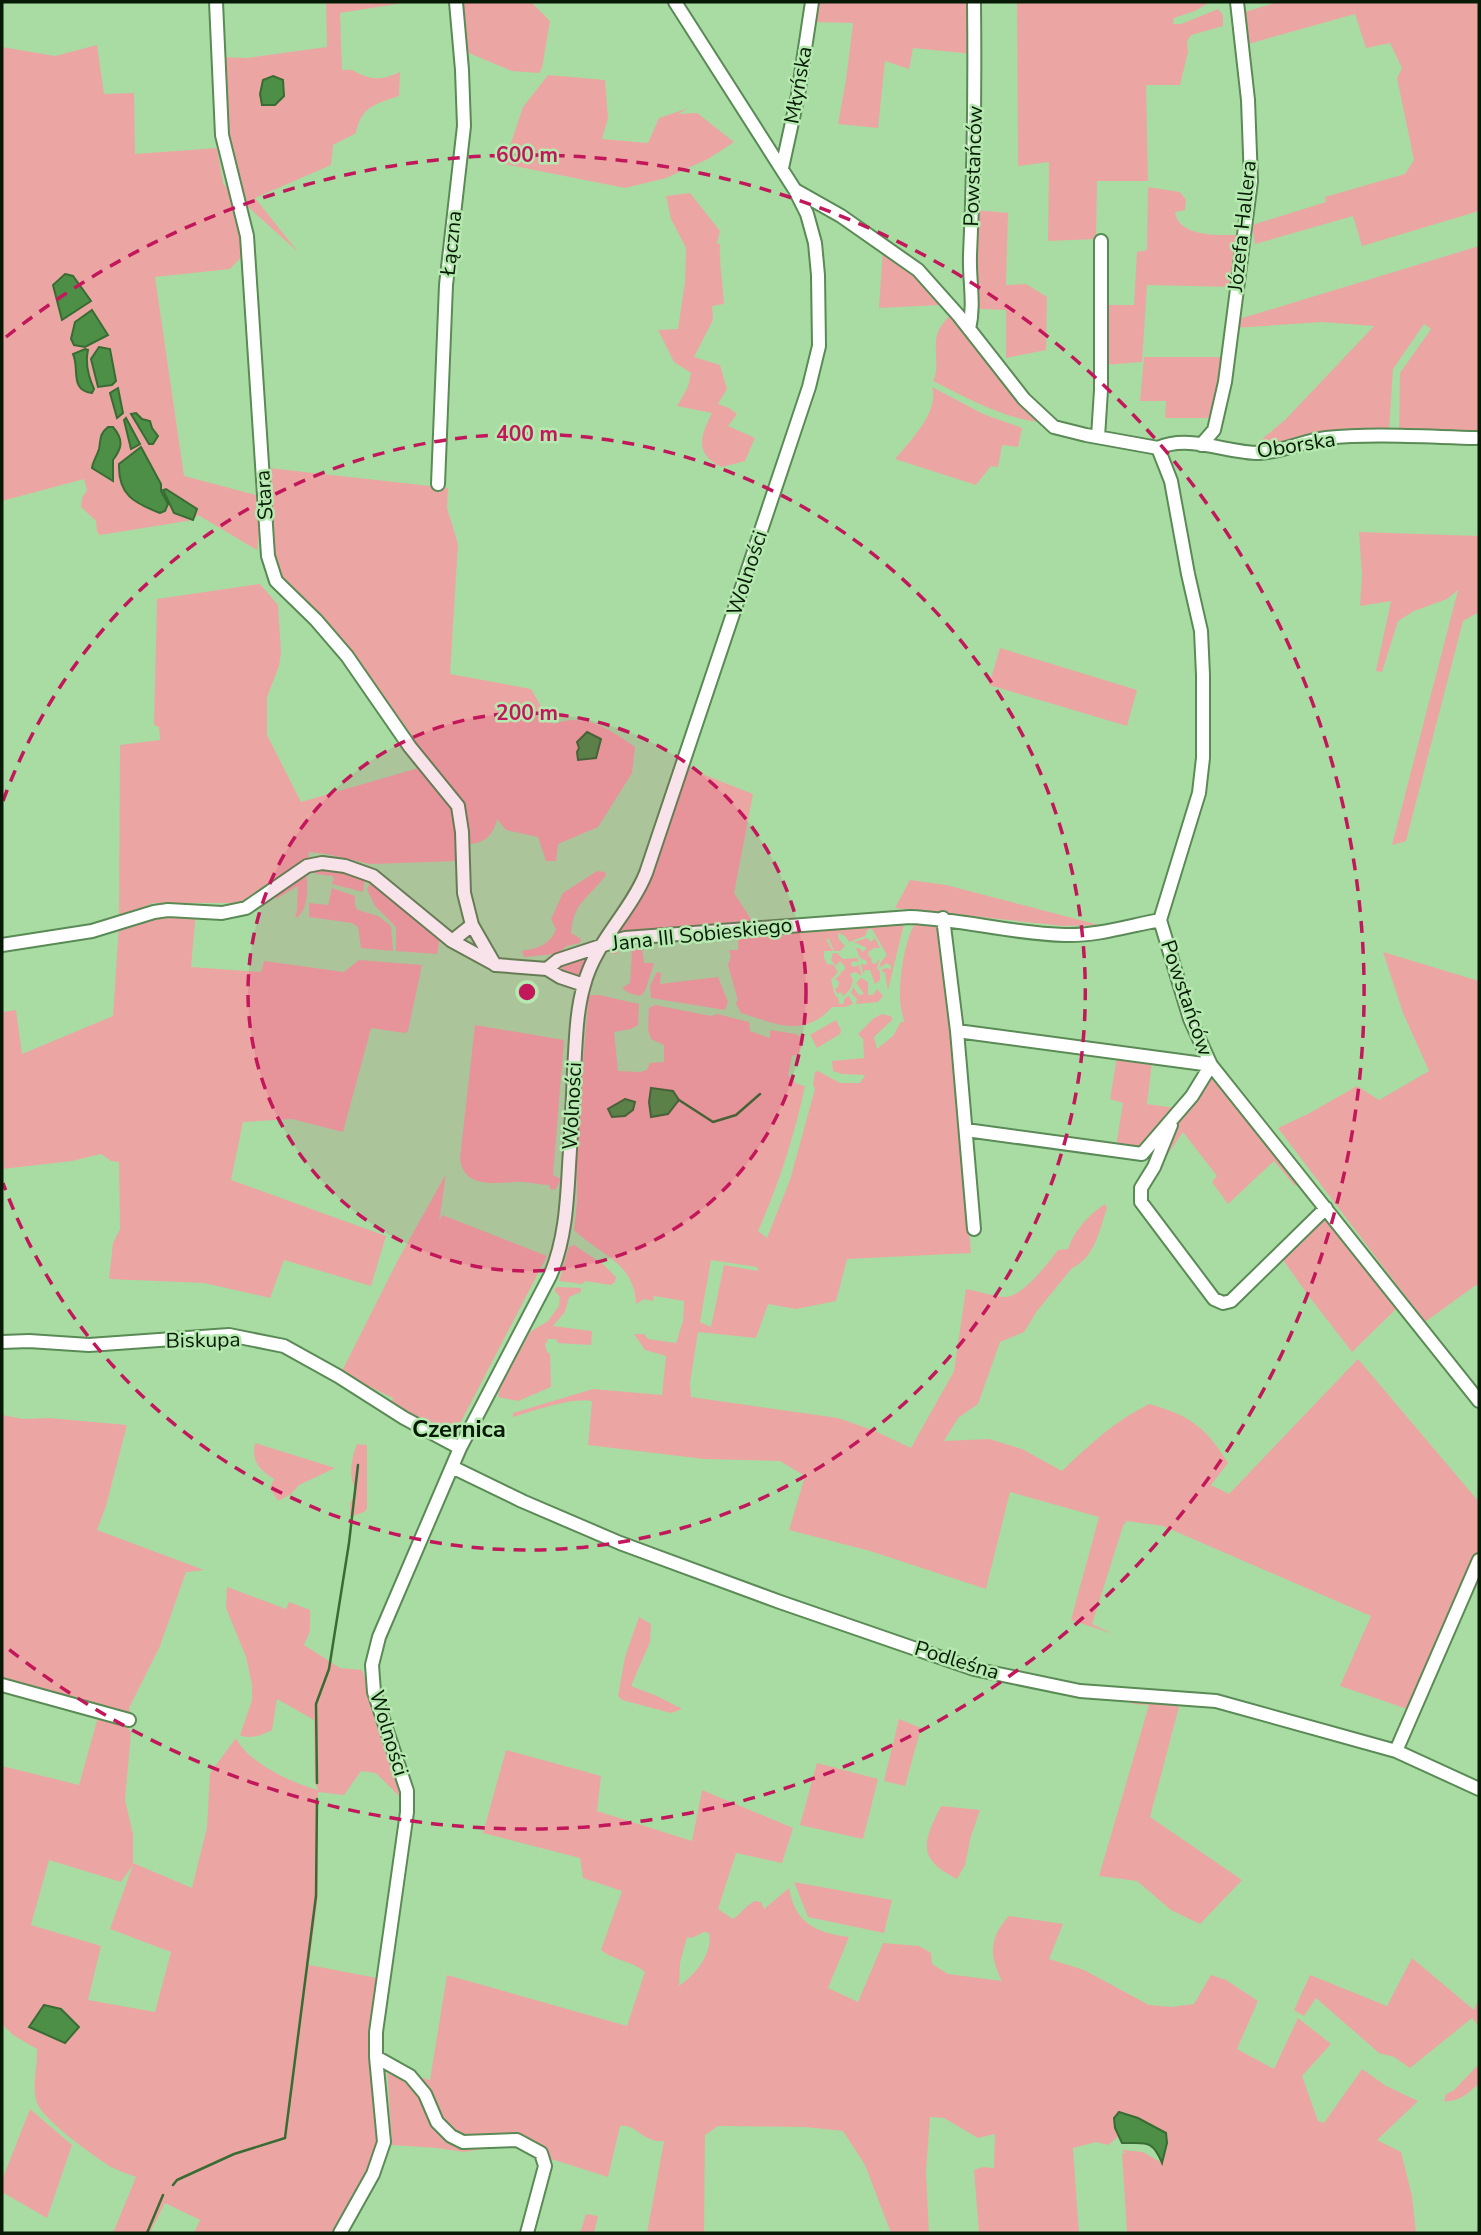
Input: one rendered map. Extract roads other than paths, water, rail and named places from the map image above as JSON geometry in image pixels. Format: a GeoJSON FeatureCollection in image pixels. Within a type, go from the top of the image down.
{"type":"FeatureCollection","features":[{"type":"Feature","properties":{"kind":"street","name":"Stara"},"geometry":{"type":"LineString","coordinates":[[216,2],[222,135],[244,216],[268,551],[276,581],[316,620],[347,656],[410,747],[458,806],[464,893],[472,925],[496,965]]}},
{"type":"Feature","properties":{"kind":"street","name":"Łączna"},"geometry":{"type":"LineString","coordinates":[[438,484],[446,285],[464,126],[456,2]]}},
{"type":"Feature","properties":{"kind":"street","name":"Wolności"},"geometry":{"type":"LineString","coordinates":[[340,2233],[373,2174],[384,2142],[376,2057],[379,2008],[403,1841],[407,1791],[374,1692],[372,1665],[379,1637],[460,1448],[548,1281],[558,1256],[563,1236],[568,1181],[576,1036],[584,985],[590,966],[602,944],[634,898],[646,873],[809,387],[819,346],[818,275],[815,243],[807,214],[782,167],[675,2]]}},
{"type":"Feature","properties":{"kind":"street","name":"Młyńska"},"geometry":{"type":"LineString","coordinates":[[782,167],[798,95],[811,2]]}},
{"type":"Feature","properties":{"kind":"street","name":"Powstańców"},"geometry":{"type":"LineString","coordinates":[[969,329],[973,310],[969,278],[976,134],[974,2]]}},
{"type":"Feature","properties":{"kind":"street","name":"Józefa Hallera"},"geometry":{"type":"LineString","coordinates":[[1201,445],[1214,430],[1226,382],[1251,181],[1248,100],[1237,2]]}},
{"type":"Feature","properties":{"kind":"street"},"geometry":{"type":"LineString","coordinates":[[796,190],[841,216],[918,270],[1024,399],[1054,427],[1158,448]]}},
{"type":"Feature","properties":{"kind":"street"},"geometry":{"type":"LineString","coordinates":[[1098,437],[1101,390],[1101,241]]}},
{"type":"Feature","properties":{"kind":"street"},"geometry":{"type":"LineString","coordinates":[[959,317],[973,310]]}},
{"type":"Feature","properties":{"kind":"street","name":"Oborska"},"geometry":{"type":"LineString","coordinates":[[1158,448],[1176,444],[1201,445],[1244,453],[1269,453],[1302,443],[1340,437],[1476,438]]}},
{"type":"Feature","properties":{"kind":"street","name":"Powstańców"},"geometry":{"type":"LineString","coordinates":[[1158,448],[1171,481],[1201,631],[1203,758],[1199,793],[1160,920],[1191,1019],[1211,1065],[1479,1401]]}},
{"type":"Feature","properties":{"kind":"street","name":"Jana III Sobieskiego"},"geometry":{"type":"LineString","coordinates":[[2,946],[92,931],[154,912],[168,910],[222,913],[246,908],[307,866],[322,863],[345,866],[373,876],[453,941],[496,965],[547,968],[558,960],[625,938],[910,916],[1063,935],[1095,934],[1160,920]]}},
{"type":"Feature","properties":{"kind":"street"},"geometry":{"type":"LineString","coordinates":[[943,918],[957,1031],[974,1229]]}},
{"type":"Feature","properties":{"kind":"street"},"geometry":{"type":"LineString","coordinates":[[453,941],[472,925]]}},
{"type":"Feature","properties":{"kind":"street"},"geometry":{"type":"LineString","coordinates":[[547,968],[560,977],[584,985]]}},
{"type":"Feature","properties":{"kind":"street"},"geometry":{"type":"LineString","coordinates":[[957,1031],[1211,1065],[1192,1096],[1142,1154]]}},
{"type":"Feature","properties":{"kind":"street"},"geometry":{"type":"LineString","coordinates":[[1175,1116],[1154,1167],[1141,1188],[1141,1202],[1214,1299],[1223,1303],[1231,1301],[1326,1208]]}},
{"type":"Feature","properties":{"kind":"street"},"geometry":{"type":"LineString","coordinates":[[966,1130],[1142,1154],[1154,1167]]}},
{"type":"Feature","properties":{"kind":"street","name":"Biskupa"},"geometry":{"type":"LineString","coordinates":[[2,1342],[89,1345],[229,1335],[284,1346],[404,1418],[460,1448]]}},
{"type":"Feature","properties":{"kind":"street","name":"Podleśna"},"geometry":{"type":"LineString","coordinates":[[452,1467],[522,1501],[632,1547],[974,1669],[1080,1690],[1216,1701],[1396,1751],[1479,1789]]}},
{"type":"Feature","properties":{"kind":"street"},"geometry":{"type":"LineString","coordinates":[[1396,1751],[1479,1560]]}},
{"type":"Feature","properties":{"kind":"street"},"geometry":{"type":"LineString","coordinates":[[2,1685],[129,1720]]}},
{"type":"Feature","properties":{"kind":"street"},"geometry":{"type":"LineString","coordinates":[[376,2057],[410,2076],[425,2094],[437,2122],[451,2136],[463,2141],[517,2140],[541,2153],[545,2166],[527,2233]]}},
{"type":"Feature","properties":{"kind":"waterway"},"geometry":{"type":"LineString","coordinates":[[679,1100],[713,1122],[736,1115],[760,1094]]}},
{"type":"Feature","properties":{"kind":"waterway"},"geometry":{"type":"LineString","coordinates":[[317,1783],[316,1704],[329,1669],[358,1465]]}},
{"type":"Feature","properties":{"kind":"waterway"},"geometry":{"type":"LineString","coordinates":[[173,2185],[177,2180],[234,2154],[285,2138],[316,1896],[317,1799]]}},
{"type":"Feature","properties":{"kind":"waterway"},"geometry":{"type":"LineString","coordinates":[[147,2233],[163,2195]]}},
{"type":"Feature","properties":{"kind":"district","name":"Czernica"},"geometry":{"type":"Point","coordinates":[459,1429]}}]}
